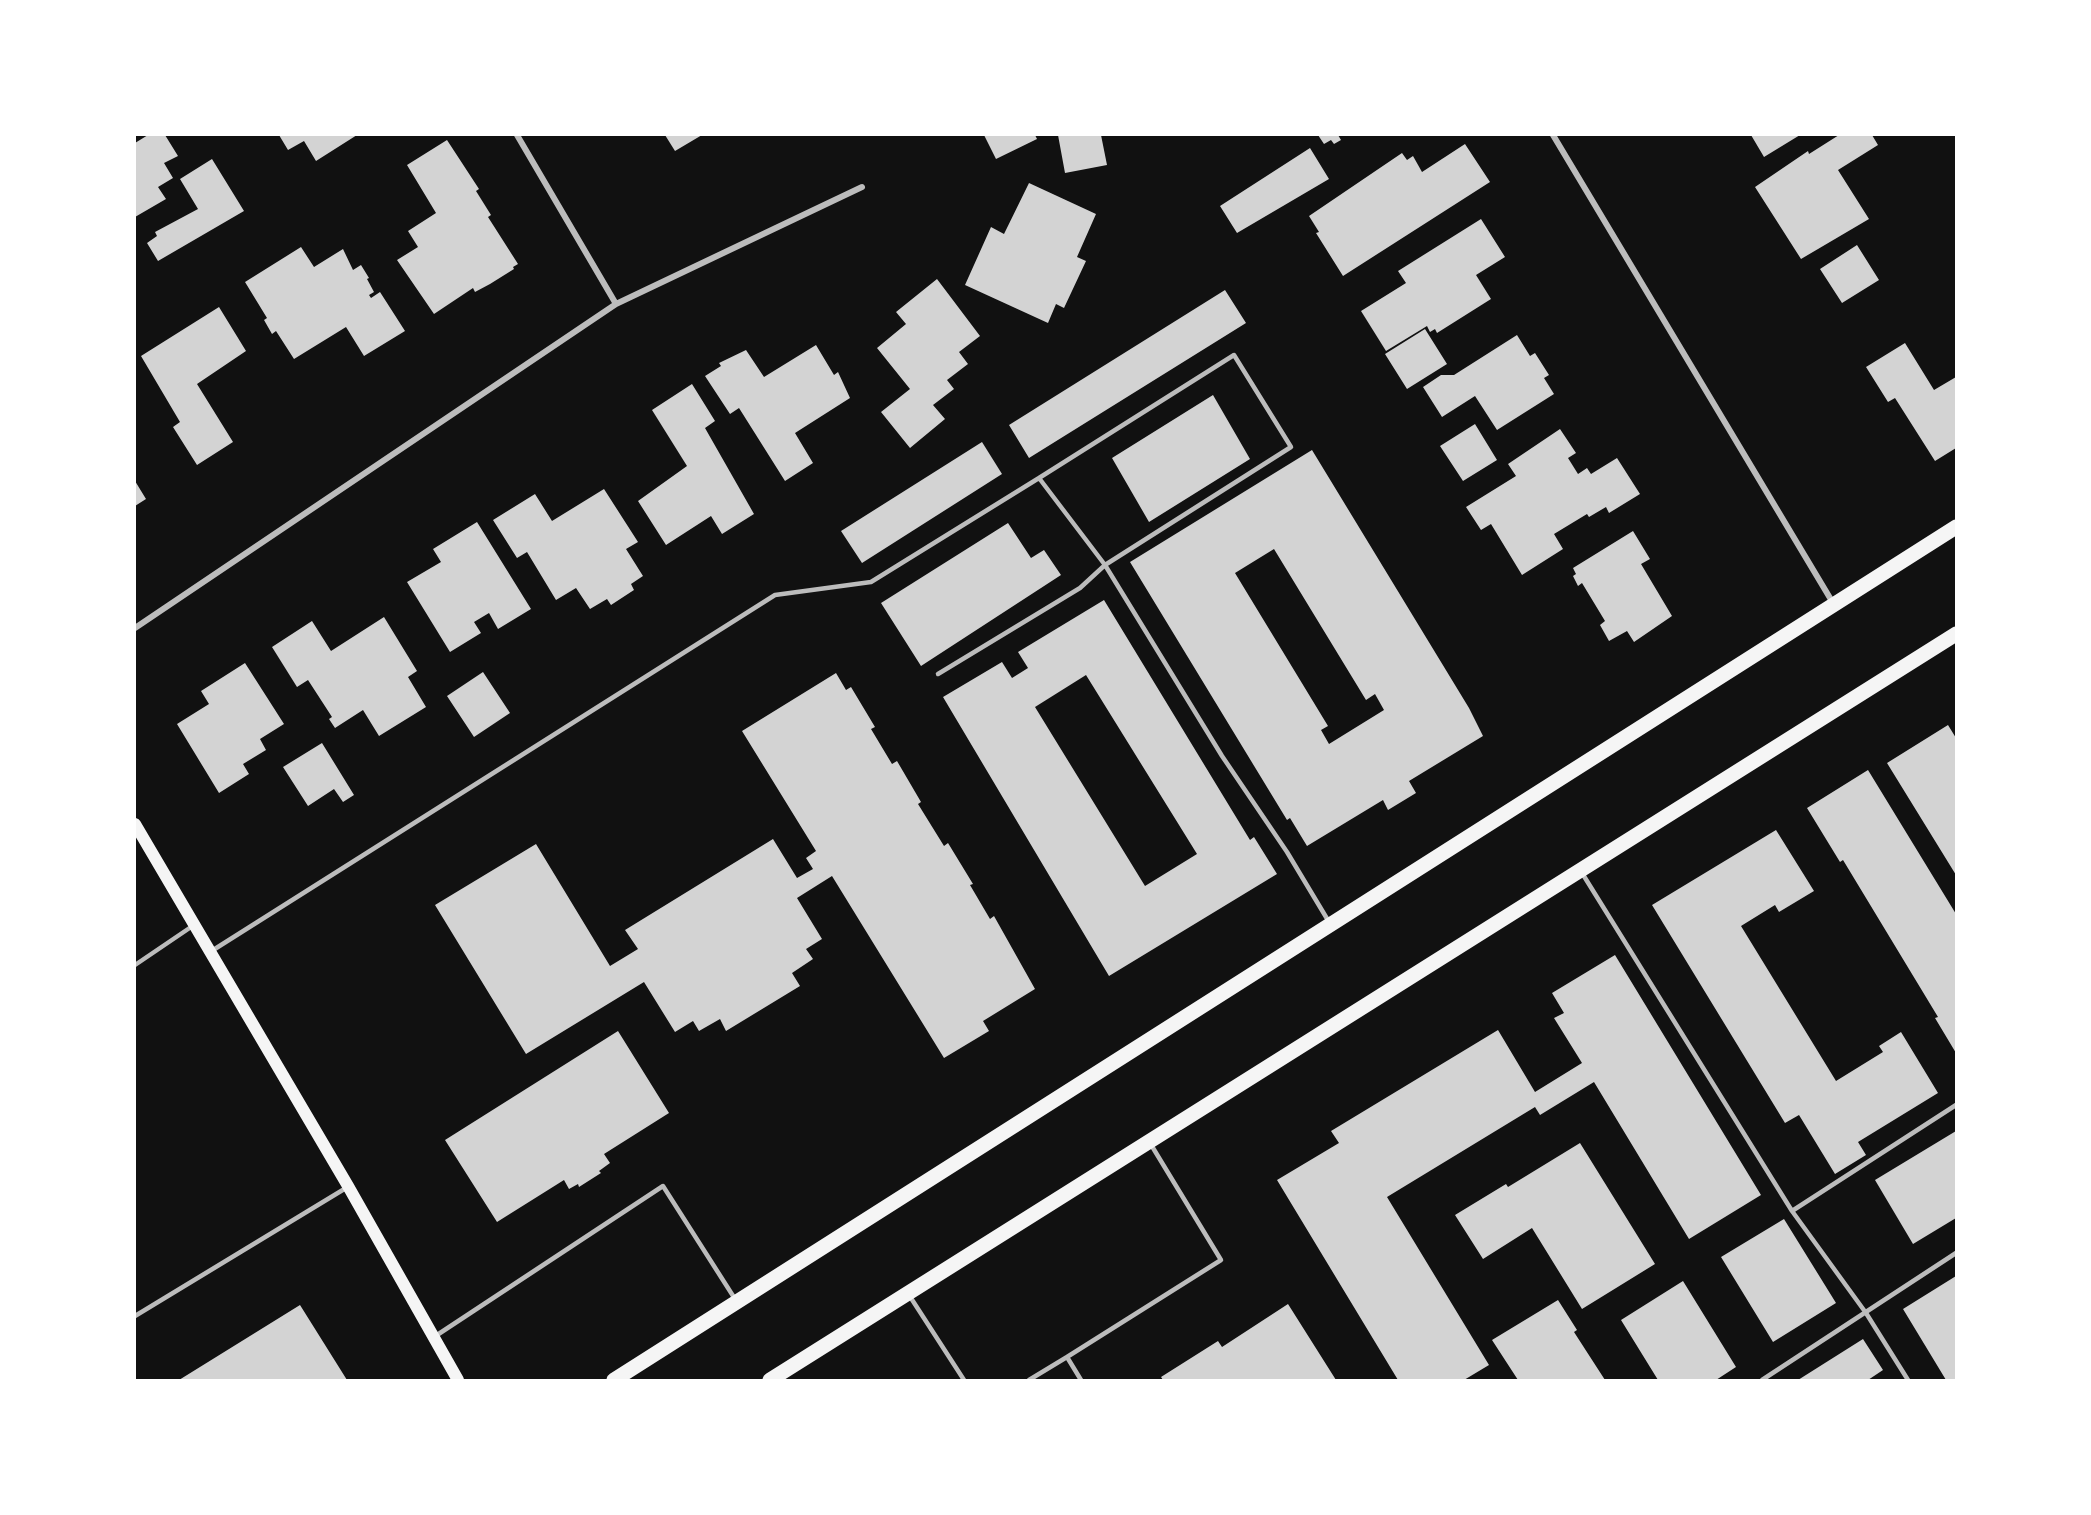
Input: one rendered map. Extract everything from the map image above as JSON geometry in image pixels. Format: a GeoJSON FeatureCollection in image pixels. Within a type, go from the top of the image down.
{"type":"FeatureCollection","features":[{"type":"Feature","properties":{"kind":"main road"},"geometry":{"type":"LineString","coordinates":[[614,1380],[1956,526]]}},
{"type":"Feature","properties":{"kind":"main road"},"geometry":{"type":"LineString","coordinates":[[770,1380],[1579,868],[1956,634]]}},
{"type":"Feature","properties":{"kind":"main road"},"geometry":{"type":"LineString","coordinates":[[135,824],[348,1186],[458,1380]]}},
{"type":"Feature","properties":{"kind":"street"},"geometry":{"type":"LineString","coordinates":[[517,135],[616,304]]}},
{"type":"Feature","properties":{"kind":"street"},"geometry":{"type":"LineString","coordinates":[[1552,135],[1833,603]]}},
{"type":"Feature","properties":{"kind":"street"},"geometry":{"type":"LineString","coordinates":[[135,628],[616,304],[862,188]]}},
{"type":"Feature","properties":{"kind":"lane"},"geometry":{"type":"LineString","coordinates":[[210,952],[775,595],[871,582],[1234,355],[1291,447],[1105,565],[1080,588],[938,674]]}},
{"type":"Feature","properties":{"kind":"lane"},"geometry":{"type":"LineString","coordinates":[[1039,478],[1105,565],[1222,756],[1287,852],[1330,925]]}},
{"type":"Feature","properties":{"kind":"lane"},"geometry":{"type":"LineString","coordinates":[[1579,868],[1792,1211],[1866,1313],[1908,1380]]}},
{"type":"Feature","properties":{"kind":"lane"},"geometry":{"type":"LineString","coordinates":[[135,965],[194,926]]}},
{"type":"Feature","properties":{"kind":"lane"},"geometry":{"type":"LineString","coordinates":[[1792,1211],[1956,1105]]}},
{"type":"Feature","properties":{"kind":"lane"},"geometry":{"type":"LineString","coordinates":[[1029,1380],[1221,1260],[1149,1140]]}},
{"type":"Feature","properties":{"kind":"lane"},"geometry":{"type":"LineString","coordinates":[[135,1316],[348,1186]]}},
{"type":"Feature","properties":{"kind":"lane"},"geometry":{"type":"LineString","coordinates":[[434,1337],[663,1186],[737,1302]]}},
{"type":"Feature","properties":{"kind":"lane"},"geometry":{"type":"LineString","coordinates":[[1762,1380],[1956,1253]]}},
{"type":"Feature","properties":{"kind":"lane"},"geometry":{"type":"LineString","coordinates":[[907,1293],[964,1380]]}},
{"type":"Feature","properties":{"kind":"lane"},"geometry":{"type":"LineString","coordinates":[[1067,1357],[1081,1380]]}},
{"type":"Feature","properties":{"kind":"building"},"geometry":{"type":"Polygon","coordinates":[[[148,135],[165,135],[178,156],[164,163],[173,178],[158,187],[166,199],[135,217],[135,143],[148,135]]]}},
{"type":"Feature","properties":{"kind":"building"},"geometry":{"type":"Polygon","coordinates":[[[279,135],[357,135],[316,161],[304,141],[288,150],[279,135]]]}},
{"type":"Feature","properties":{"kind":"building"},"geometry":{"type":"Polygon","coordinates":[[[665,135],[702,135],[675,151],[665,135]]]}},
{"type":"Feature","properties":{"kind":"building"},"geometry":{"type":"Polygon","coordinates":[[[984,135],[1035,135],[1037,139],[996,159],[984,135]]]}},
{"type":"Feature","properties":{"kind":"building"},"geometry":{"type":"Polygon","coordinates":[[[1058,135],[1101,135],[1107,165],[1065,173],[1058,135]]]}},
{"type":"Feature","properties":{"kind":"building"},"geometry":{"type":"Polygon","coordinates":[[[1318,135],[1338,135],[1341,140],[1334,144],[1331,140],[1324,144],[1318,135]]]}},
{"type":"Feature","properties":{"kind":"building"},"geometry":{"type":"Polygon","coordinates":[[[1751,135],[1800,135],[1764,157],[1751,135]]]}},
{"type":"Feature","properties":{"kind":"building"},"geometry":{"type":"Polygon","coordinates":[[[1839,135],[1872,135],[1878,145],[1838,170],[1869,219],[1801,259],[1755,187],[1808,151],[1809,154],[1839,135]]]}},
{"type":"Feature","properties":{"kind":"building"},"geometry":{"type":"Polygon","coordinates":[[[447,140],[479,189],[476,191],[491,215],[488,217],[518,264],[490,284],[475,292],[473,288],[434,314],[397,260],[418,247],[408,231],[436,213],[407,165],[447,140]]]}},
{"type":"Feature","properties":{"kind":"building"},"geometry":{"type":"Polygon","coordinates":[[[1465,144],[1490,182],[1343,276],[1316,233],[1319,232],[1309,216],[1402,153],[1407,160],[1413,156],[1422,172],[1465,144]]]}},
{"type":"Feature","properties":{"kind":"building"},"geometry":{"type":"Polygon","coordinates":[[[1310,148],[1329,179],[1237,233],[1220,206],[1310,148]]]}},
{"type":"Feature","properties":{"kind":"building"},"geometry":{"type":"Polygon","coordinates":[[[212,159],[244,211],[158,261],[147,243],[157,236],[155,232],[198,209],[180,179],[212,159]]]}},
{"type":"Feature","properties":{"kind":"building"},"geometry":{"type":"Polygon","coordinates":[[[1029,183],[1096,214],[1077,257],[1086,261],[1064,308],[1056,304],[1048,323],[965,285],[991,227],[1004,234],[1029,183]]]}},
{"type":"Feature","properties":{"kind":"building"},"geometry":{"type":"Polygon","coordinates":[[[1481,219],[1505,257],[1476,275],[1491,299],[1437,333],[1435,329],[1430,332],[1427,326],[1386,351],[1361,311],[1406,283],[1398,271],[1481,219]]]}},
{"type":"Feature","properties":{"kind":"building"},"geometry":{"type":"Polygon","coordinates":[[[1857,245],[1879,280],[1842,303],[1820,269],[1857,245]]]}},
{"type":"Feature","properties":{"kind":"building"},"geometry":{"type":"Polygon","coordinates":[[[301,247],[314,267],[343,249],[353,270],[361,265],[369,278],[367,279],[374,292],[369,295],[371,298],[380,292],[405,331],[364,356],[346,327],[294,359],[276,331],[272,334],[264,320],[267,318],[245,282],[301,247]]]}},
{"type":"Feature","properties":{"kind":"building"},"geometry":{"type":"Polygon","coordinates":[[[937,279],[980,336],[959,352],[968,364],[947,380],[954,389],[933,405],[945,419],[910,448],[881,412],[910,389],[877,348],[906,324],[896,312],[937,279]]]}},
{"type":"Feature","properties":{"kind":"building"},"geometry":{"type":"Polygon","coordinates":[[[1225,290],[1246,323],[1029,458],[1009,425],[1225,290]]]}},
{"type":"Feature","properties":{"kind":"building"},"geometry":{"type":"Polygon","coordinates":[[[219,307],[246,351],[197,384],[233,442],[197,465],[173,427],[180,422],[141,356],[219,307]]]}},
{"type":"Feature","properties":{"kind":"building"},"geometry":{"type":"Polygon","coordinates":[[[1425,329],[1447,364],[1407,389],[1385,354],[1425,329]]]}},
{"type":"Feature","properties":{"kind":"building"},"geometry":{"type":"Polygon","coordinates":[[[1517,335],[1530,356],[1535,353],[1549,375],[1544,378],[1554,394],[1497,430],[1475,396],[1442,417],[1423,387],[1441,375],[1454,375],[1517,335]]]}},
{"type":"Feature","properties":{"kind":"building"},"geometry":{"type":"Polygon","coordinates":[[[1905,343],[1934,390],[1956,377],[1956,448],[1935,461],[1895,398],[1888,402],[1866,367],[1905,343]]]}},
{"type":"Feature","properties":{"kind":"building"},"geometry":{"type":"Polygon","coordinates":[[[816,345],[834,375],[838,372],[850,398],[795,433],[813,463],[785,481],[739,408],[730,414],[705,376],[721,366],[719,363],[746,350],[764,377],[816,345]]]}},
{"type":"Feature","properties":{"kind":"building"},"geometry":{"type":"Polygon","coordinates":[[[692,384],[715,421],[705,428],[754,514],[722,534],[711,516],[666,545],[638,501],[687,466],[652,410],[692,384]]]}},
{"type":"Feature","properties":{"kind":"building"},"geometry":{"type":"Polygon","coordinates":[[[1213,395],[1250,459],[1149,522],[1112,458],[1213,395]]]}},
{"type":"Feature","properties":{"kind":"building"},"geometry":{"type":"Polygon","coordinates":[[[1475,424],[1497,460],[1463,481],[1440,446],[1475,424]]]}},
{"type":"Feature","properties":{"kind":"building"},"geometry":{"type":"Polygon","coordinates":[[[1560,429],[1576,453],[1568,458],[1578,474],[1587,468],[1591,474],[1617,458],[1640,494],[1609,513],[1606,507],[1589,517],[1587,514],[1554,534],[1563,549],[1522,575],[1491,524],[1481,530],[1466,507],[1516,476],[1508,464],[1560,429]]]}},
{"type":"Feature","properties":{"kind":"building"},"geometry":{"type":"Polygon","coordinates":[[[982,442],[1002,474],[862,563],[841,531],[982,442]]]}},
{"type":"Feature","properties":{"kind":"building"},"geometry":{"type":"Polygon","coordinates":[[[1312,450],[1469,708],[1483,736],[1409,781],[1416,793],[1388,810],[1383,800],[1307,846],[1290,818],[1287,820],[1130,562],[1312,450]],[[1274,549],[1235,573],[1328,726],[1321,730],[1329,744],[1384,710],[1375,694],[1366,700],[1274,549]]]}},
{"type":"Feature","properties":{"kind":"building"},"geometry":{"type":"Polygon","coordinates":[[[135,481],[146,499],[135,506],[135,481]]]}},
{"type":"Feature","properties":{"kind":"building"},"geometry":{"type":"Polygon","coordinates":[[[604,489],[638,542],[626,549],[643,576],[631,584],[634,590],[611,605],[607,599],[590,609],[576,588],[556,600],[527,552],[517,558],[493,520],[535,494],[552,521],[604,489]]]}},
{"type":"Feature","properties":{"kind":"building"},"geometry":{"type":"Polygon","coordinates":[[[477,522],[531,609],[498,629],[489,613],[474,622],[481,633],[450,652],[407,582],[441,562],[433,549],[477,522]]]}},
{"type":"Feature","properties":{"kind":"building"},"geometry":{"type":"Polygon","coordinates":[[[1008,523],[1031,558],[1044,550],[1061,575],[921,666],[881,603],[1008,523]]]}},
{"type":"Feature","properties":{"kind":"building"},"geometry":{"type":"Polygon","coordinates":[[[1633,531],[1650,559],[1641,564],[1672,616],[1634,642],[1627,631],[1609,641],[1600,625],[1605,621],[1582,583],[1578,586],[1573,576],[1576,574],[1573,568],[1633,531]]]}},
{"type":"Feature","properties":{"kind":"building"},"geometry":{"type":"Polygon","coordinates":[[[1104,600],[1250,840],[1254,837],[1277,874],[1109,976],[943,697],[1002,662],[1012,678],[1028,668],[1018,652],[1104,600]],[[1086,675],[1035,707],[1145,886],[1197,854],[1086,675]]]}},
{"type":"Feature","properties":{"kind":"building"},"geometry":{"type":"Polygon","coordinates":[[[384,617],[417,671],[408,677],[426,707],[379,736],[363,710],[335,728],[329,719],[332,717],[308,680],[297,687],[272,647],[312,621],[331,651],[384,617]]]}},
{"type":"Feature","properties":{"kind":"building"},"geometry":{"type":"Polygon","coordinates":[[[245,663],[284,724],[260,739],[266,750],[243,764],[249,774],[219,793],[177,724],[209,704],[201,691],[245,663]]]}},
{"type":"Feature","properties":{"kind":"building"},"geometry":{"type":"Polygon","coordinates":[[[483,672],[510,713],[474,737],[447,696],[483,672]]]}},
{"type":"Feature","properties":{"kind":"building"},"geometry":{"type":"Polygon","coordinates":[[[836,673],[846,690],[851,687],[875,727],[871,729],[892,764],[897,761],[921,802],[918,804],[944,846],[948,843],[973,884],[970,885],[990,919],[994,916],[1035,989],[983,1021],[989,1031],[944,1058],[832,876],[797,898],[822,939],[806,949],[813,959],[792,973],[800,986],[726,1031],[720,1019],[699,1031],[693,1021],[675,1032],[644,982],[526,1054],[435,905],[536,844],[610,966],[638,949],[625,930],[773,839],[797,878],[813,869],[806,858],[816,851],[742,731],[836,673]]]}},
{"type":"Feature","properties":{"kind":"building"},"geometry":{"type":"Polygon","coordinates":[[[1948,725],[1956,738],[1956,875],[1887,763],[1948,725]]]}},
{"type":"Feature","properties":{"kind":"building"},"geometry":{"type":"Polygon","coordinates":[[[322,743],[354,795],[343,802],[334,789],[308,806],[283,767],[322,743]]]}},
{"type":"Feature","properties":{"kind":"building"},"geometry":{"type":"Polygon","coordinates":[[[1868,770],[1956,914],[1956,1053],[1935,1018],[1938,1017],[1843,860],[1840,862],[1807,808],[1868,770]]]}},
{"type":"Feature","properties":{"kind":"building"},"geometry":{"type":"Polygon","coordinates":[[[1776,830],[1814,891],[1779,912],[1775,905],[1741,926],[1836,1081],[1883,1052],[1879,1046],[1901,1032],[1938,1093],[1858,1142],[1866,1155],[1835,1174],[1799,1115],[1785,1123],[1652,905],[1776,830]]]}},
{"type":"Feature","properties":{"kind":"building"},"geometry":{"type":"Polygon","coordinates":[[[1615,955],[1761,1195],[1689,1239],[1594,1082],[1540,1115],[1535,1107],[1387,1197],[1489,1365],[1464,1380],[1398,1380],[1277,1180],[1339,1143],[1331,1131],[1498,1030],[1535,1092],[1582,1063],[1554,1018],[1564,1013],[1552,993],[1615,955]]]}},
{"type":"Feature","properties":{"kind":"building"},"geometry":{"type":"Polygon","coordinates":[[[618,1031],[669,1113],[604,1154],[610,1163],[599,1171],[601,1173],[579,1187],[578,1184],[569,1189],[564,1180],[497,1222],[445,1140],[618,1031]]]}},
{"type":"Feature","properties":{"kind":"building"},"geometry":{"type":"Polygon","coordinates":[[[1956,1131],[1956,1218],[1913,1244],[1875,1180],[1956,1131]]]}},
{"type":"Feature","properties":{"kind":"building"},"geometry":{"type":"Polygon","coordinates":[[[1580,1143],[1655,1264],[1582,1309],[1532,1228],[1483,1259],[1455,1215],[1506,1184],[1508,1187],[1580,1143]]]}},
{"type":"Feature","properties":{"kind":"building"},"geometry":{"type":"Polygon","coordinates":[[[1784,1219],[1836,1303],[1773,1342],[1721,1257],[1784,1219]]]}},
{"type":"Feature","properties":{"kind":"building"},"geometry":{"type":"Polygon","coordinates":[[[1956,1276],[1956,1380],[1946,1380],[1903,1309],[1956,1276]]]}},
{"type":"Feature","properties":{"kind":"building"},"geometry":{"type":"Polygon","coordinates":[[[1683,1281],[1736,1367],[1716,1380],[1658,1380],[1621,1320],[1683,1281]]]}},
{"type":"Feature","properties":{"kind":"building"},"geometry":{"type":"Polygon","coordinates":[[[1558,1300],[1577,1330],[1574,1332],[1605,1380],[1518,1380],[1492,1340],[1558,1300]]]}},
{"type":"Feature","properties":{"kind":"building"},"geometry":{"type":"Polygon","coordinates":[[[1288,1304],[1336,1380],[1163,1380],[1161,1377],[1218,1341],[1222,1347],[1288,1304]]]}},
{"type":"Feature","properties":{"kind":"building"},"geometry":{"type":"Polygon","coordinates":[[[300,1305],[347,1380],[179,1380],[300,1305]]]}},
{"type":"Feature","properties":{"kind":"building"},"geometry":{"type":"Polygon","coordinates":[[[1863,1339],[1883,1370],[1868,1380],[1798,1380],[1863,1339]]]}}]}
